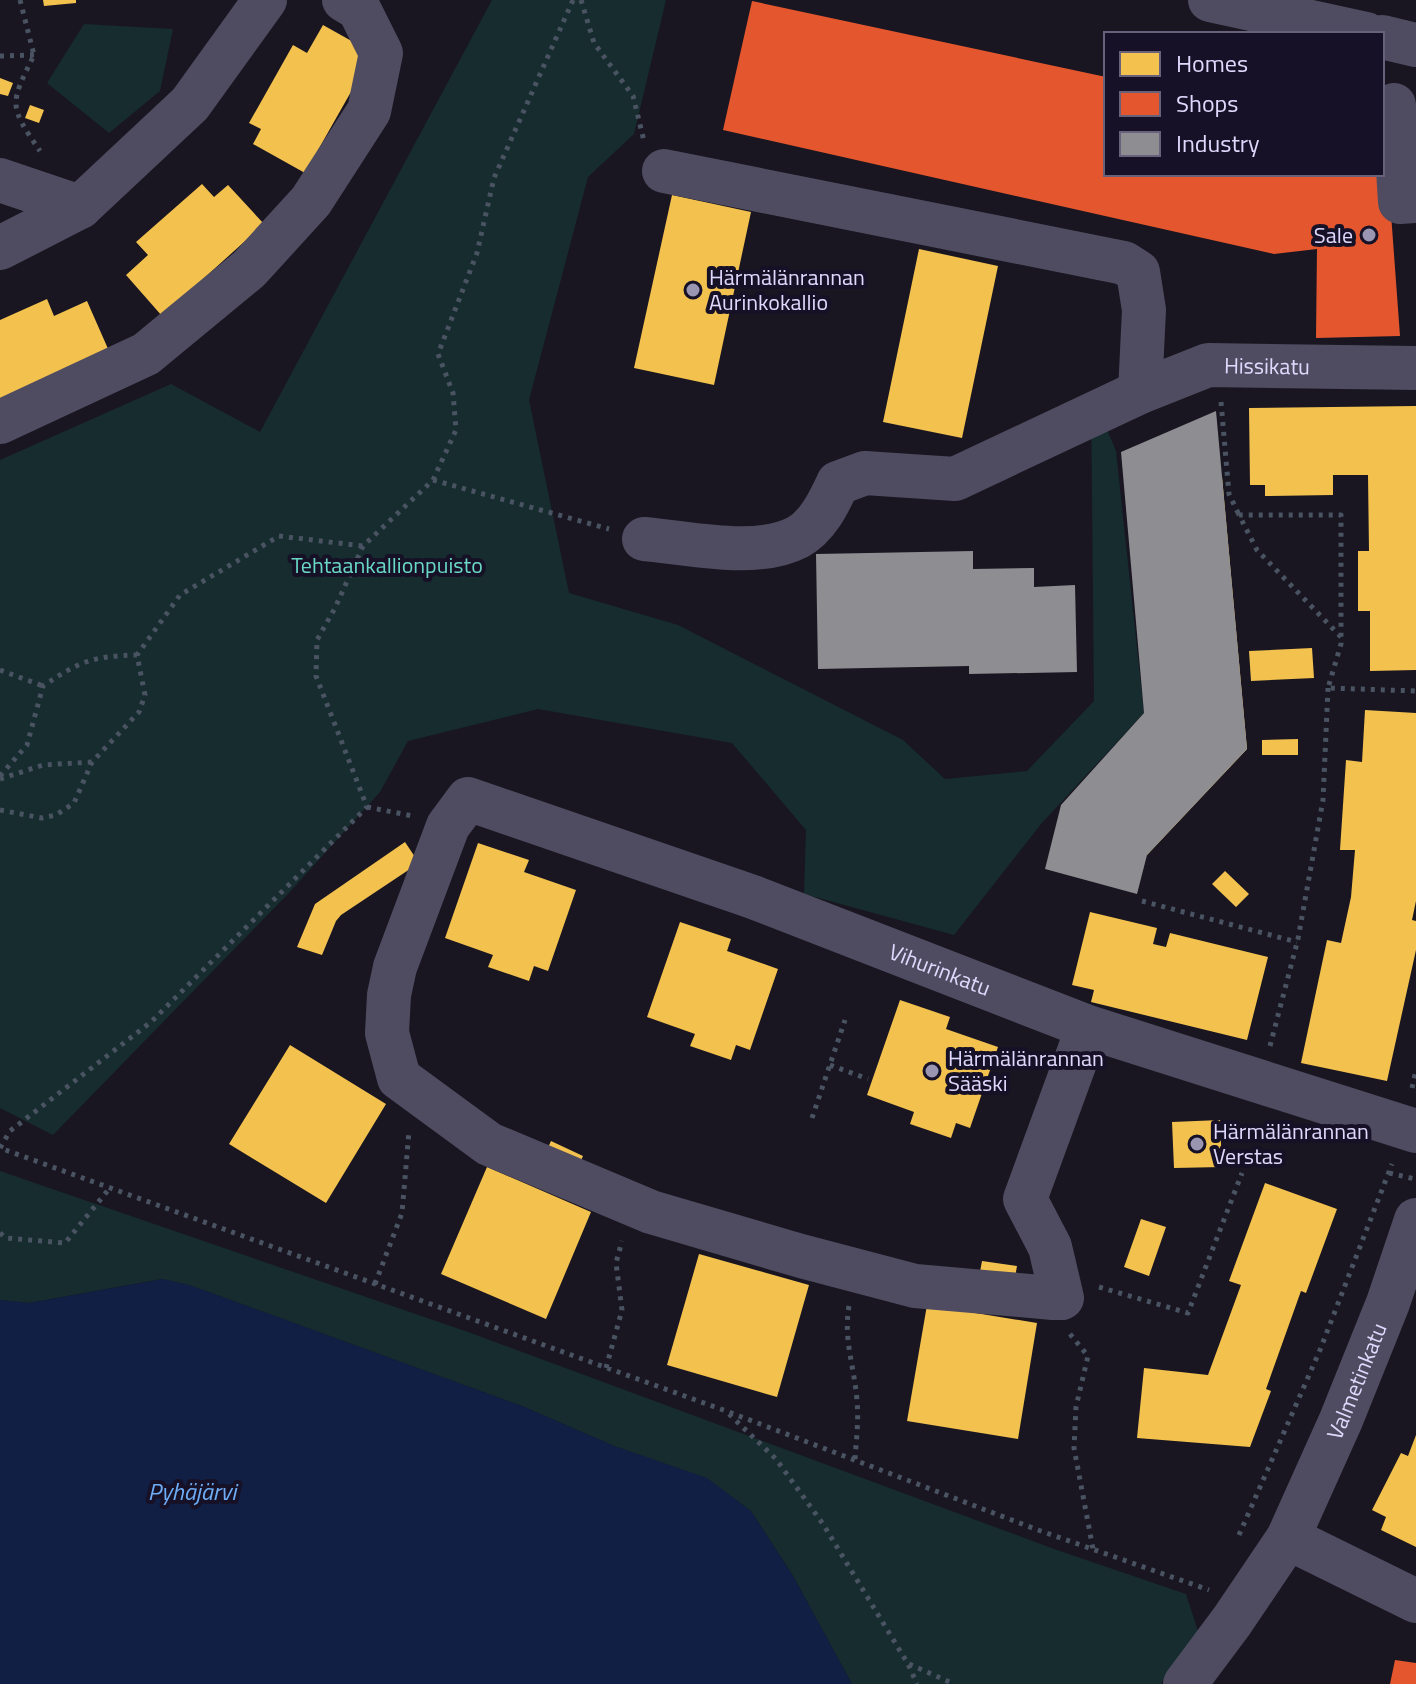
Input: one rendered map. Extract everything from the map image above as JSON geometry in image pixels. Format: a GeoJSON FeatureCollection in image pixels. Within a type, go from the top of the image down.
{"type":"FeatureCollection","features":[{"type":"Feature","properties":{"kind":"street"},"geometry":{"type":"LineString","coordinates":[[0,248],[80,207],[190,104],[265,0]]}},
{"type":"Feature","properties":{"kind":"street"},"geometry":{"type":"LineString","coordinates":[[0,422],[146,354],[249,269],[311,201],[369,111],[381,53],[359,9],[344,0]]}},
{"type":"Feature","properties":{"kind":"street"},"geometry":{"type":"LineString","coordinates":[[1210,0],[1357,32]]}},
{"type":"Feature","properties":{"kind":"street"},"geometry":{"type":"LineString","coordinates":[[1384,37],[1416,45]]}},
{"type":"Feature","properties":{"kind":"street"},"geometry":{"type":"LineString","coordinates":[[1397,104],[1400,202],[1416,201]]}},
{"type":"Feature","properties":{"kind":"street"},"geometry":{"type":"LineString","coordinates":[[664,171],[1124,263],[1138,272],[1144,310],[1140,392]]}},
{"type":"Feature","properties":{"kind":"street"},"geometry":{"type":"LineString","coordinates":[[0,180],[80,207]]}},
{"type":"Feature","properties":{"kind":"street","name":"Hissikatu"},"geometry":{"type":"LineString","coordinates":[[644,539],[757,549],[799,536],[826,510],[838,483],[865,473],[955,479],[1140,392],[1208,365],[1416,368]]}},
{"type":"Feature","properties":{"kind":"street"},"geometry":{"type":"LineString","coordinates":[[411,851],[458,813]]}},
{"type":"Feature","properties":{"kind":"street"},"geometry":{"type":"LineString","coordinates":[[458,813],[396,964],[389,995],[387,1033],[399,1078],[489,1144],[640,1207],[801,1256],[915,1286],[1055,1286],[1050,1247],[1025,1199],[1088,1027]]}},
{"type":"Feature","properties":{"kind":"street","name":"Vihurinkatu"},"geometry":{"type":"LineString","coordinates":[[458,813],[753,897],[1088,1027],[1409,1128]]}},
{"type":"Feature","properties":{"kind":"street","name":"Valmetinkatu"},"geometry":{"type":"LineString","coordinates":[[1185,1684],[1288,1538],[1341,1420],[1382,1318],[1416,1220]]}},
{"type":"Feature","properties":{"kind":"street"},"geometry":{"type":"LineString","coordinates":[[1288,1538],[1416,1601]]}},
{"type":"Feature","properties":{"kind":"path"},"geometry":{"type":"LineString","coordinates":[[20,0],[34,55],[14,95],[18,119],[45,157]]}},
{"type":"Feature","properties":{"kind":"path"},"geometry":{"type":"LineString","coordinates":[[573,0],[494,178],[477,253],[438,354],[453,393],[456,430],[433,480],[363,546],[317,640],[316,676],[367,807],[151,1022],[10,1131],[0,1148],[726,1411],[1243,1604]]}},
{"type":"Feature","properties":{"kind":"path"},"geometry":{"type":"LineString","coordinates":[[581,0],[594,43],[633,96],[645,148],[664,171]]}},
{"type":"Feature","properties":{"kind":"path"},"geometry":{"type":"LineString","coordinates":[[0,56],[34,55]]}},
{"type":"Feature","properties":{"kind":"path"},"geometry":{"type":"LineString","coordinates":[[1220,395],[1229,494],[1239,515],[1257,550],[1341,637]]}},
{"type":"Feature","properties":{"kind":"path"},"geometry":{"type":"LineString","coordinates":[[433,480],[644,539]]}},
{"type":"Feature","properties":{"kind":"path"},"geometry":{"type":"LineString","coordinates":[[1239,515],[1341,515],[1341,637],[1328,688],[1323,800],[1297,942],[1267,1060]]}},
{"type":"Feature","properties":{"kind":"path"},"geometry":{"type":"LineString","coordinates":[[0,810],[42,818],[56,815],[74,803],[92,762],[139,712],[145,695],[137,655],[180,595],[279,536],[363,546]]}},
{"type":"Feature","properties":{"kind":"path"},"geometry":{"type":"LineString","coordinates":[[0,777],[27,745],[43,686],[71,667],[100,656],[137,655]]}},
{"type":"Feature","properties":{"kind":"path"},"geometry":{"type":"LineString","coordinates":[[0,670],[43,686]]}},
{"type":"Feature","properties":{"kind":"path"},"geometry":{"type":"LineString","coordinates":[[1328,688],[1416,691]]}},
{"type":"Feature","properties":{"kind":"path"},"geometry":{"type":"LineString","coordinates":[[0,777],[43,765],[92,762]]}},
{"type":"Feature","properties":{"kind":"path"},"geometry":{"type":"LineString","coordinates":[[1142,901],[1297,942]]}},
{"type":"Feature","properties":{"kind":"path"},"geometry":{"type":"LineString","coordinates":[[812,1118],[845,1020]]}},
{"type":"Feature","properties":{"kind":"path"},"geometry":{"type":"LineString","coordinates":[[830,1065],[868,1079]]}},
{"type":"Feature","properties":{"kind":"path"},"geometry":{"type":"LineString","coordinates":[[1239,1536],[1320,1350],[1409,1128],[1416,1070]]}},
{"type":"Feature","properties":{"kind":"path"},"geometry":{"type":"LineString","coordinates":[[375,1284],[402,1213],[406,1156],[417,1091]]}},
{"type":"Feature","properties":{"kind":"path"},"geometry":{"type":"LineString","coordinates":[[1093,1549],[1074,1448],[1076,1407],[1088,1356],[1063,1326],[1056,1312],[1055,1286],[1188,1313],[1242,1173]]}},
{"type":"Feature","properties":{"kind":"path"},"geometry":{"type":"LineString","coordinates":[[1389,1173],[1416,1180]]}},
{"type":"Feature","properties":{"kind":"path"},"geometry":{"type":"LineString","coordinates":[[0,1233],[6,1238],[65,1243],[109,1189]]}},
{"type":"Feature","properties":{"kind":"path"},"geometry":{"type":"LineString","coordinates":[[606,1368],[622,1310],[617,1254],[640,1207]]}},
{"type":"Feature","properties":{"kind":"path"},"geometry":{"type":"LineString","coordinates":[[855,1460],[858,1403],[845,1325],[857,1270]]}},
{"type":"Feature","properties":{"kind":"path"},"geometry":{"type":"LineString","coordinates":[[726,1411],[776,1459],[823,1524],[917,1684]]}},
{"type":"Feature","properties":{"kind":"path"},"geometry":{"type":"LineString","coordinates":[[908,1664],[954,1684]]}},
{"type":"Feature","properties":{"kind":"green space","name":"Tehtaankallionpuisto"},"geometry":{"type":"Polygon","coordinates":[[[492,0],[666,0],[634,134],[588,177],[529,400],[569,593],[678,625],[903,740],[945,779],[1027,771],[1094,701],[1091,391],[1116,451],[1144,713],[1041,824],[954,935],[804,894],[806,830],[732,743],[538,709],[408,741],[380,792],[288,894],[53,1135],[0,1108],[0,460],[171,384],[260,432],[492,0]]]}},
{"type":"Feature","properties":{"kind":"green space"},"geometry":{"type":"Polygon","coordinates":[[[84,24],[173,29],[160,91],[109,133],[47,83],[84,24]]]}},
{"type":"Feature","properties":{"kind":"green space"},"geometry":{"type":"Polygon","coordinates":[[[0,1171],[468,1332],[1057,1550],[1186,1594],[1198,1631],[1161,1684],[852,1684],[793,1576],[751,1511],[706,1478],[614,1446],[522,1406],[189,1285],[162,1279],[29,1303],[0,1300],[0,1171]]]}},
{"type":"Feature","properties":{"kind":"water","name":"Pyhäjärvi"},"geometry":{"type":"Polygon","coordinates":[[[163,1279],[189,1285],[522,1406],[614,1446],[707,1478],[751,1511],[793,1576],[852,1684],[0,1684],[0,1300],[29,1303],[163,1279]]]}},
{"type":"Feature","properties":{"kind":"building: Homes"},"geometry":{"type":"Polygon","coordinates":[[[43,0],[76,0],[76,3],[44,6],[43,0]]]}},
{"type":"Feature","properties":{"kind":"building: Homes"},"geometry":{"type":"Polygon","coordinates":[[[323,25],[373,53],[305,173],[253,144],[261,129],[249,123],[293,45],[307,53],[323,25]]]}},
{"type":"Feature","properties":{"kind":"building: Homes"},"geometry":{"type":"Polygon","coordinates":[[[0,78],[13,83],[8,96],[0,94],[0,78]]]}},
{"type":"Feature","properties":{"kind":"building: Homes"},"geometry":{"type":"Polygon","coordinates":[[[30,105],[44,110],[39,123],[25,118],[30,105]]]}},
{"type":"Feature","properties":{"kind":"building: Homes"},"geometry":{"type":"Polygon","coordinates":[[[202,184],[214,197],[228,185],[264,224],[162,316],[126,275],[148,255],[136,242],[202,184]]]}},
{"type":"Feature","properties":{"kind":"building: Homes","name":"Härmälänrannan Aurinkokallio"},"geometry":{"type":"Polygon","coordinates":[[[672,195],[751,212],[714,385],[634,368],[672,195]]]}},
{"type":"Feature","properties":{"kind":"building: Homes","name":"Härmälänrannan Aurinkokallio"},"geometry":{"type":"Polygon","coordinates":[[[919,249],[998,266],[962,438],[883,422],[919,249]]]}},
{"type":"Feature","properties":{"kind":"building: Homes"},"geometry":{"type":"Polygon","coordinates":[[[47,299],[54,316],[87,301],[109,351],[0,399],[0,320],[47,299]]]}},
{"type":"Feature","properties":{"kind":"building: Homes"},"geometry":{"type":"Polygon","coordinates":[[[1416,406],[1416,670],[1370,671],[1370,611],[1358,611],[1358,551],[1369,551],[1368,475],[1333,475],[1333,495],[1265,496],[1265,485],[1250,485],[1249,408],[1416,406]]]}},
{"type":"Feature","properties":{"kind":"building: Homes"},"geometry":{"type":"Polygon","coordinates":[[[1222,477],[1247,749],[1147,855],[1129,839],[1222,741],[1196,479],[1222,477]]]}},
{"type":"Feature","properties":{"kind":"building: Homes"},"geometry":{"type":"Polygon","coordinates":[[[1164,601],[1173,707],[1148,709],[1139,604],[1164,601]]]}},
{"type":"Feature","properties":{"kind":"building: Homes"},"geometry":{"type":"Polygon","coordinates":[[[1312,648],[1314,678],[1251,681],[1249,651],[1312,648]]]}},
{"type":"Feature","properties":{"kind":"building: Homes"},"geometry":{"type":"Polygon","coordinates":[[[1365,710],[1416,713],[1416,901],[1412,920],[1416,921],[1416,950],[1387,1081],[1301,1063],[1327,940],[1341,943],[1351,897],[1355,850],[1340,850],[1346,760],[1362,762],[1365,710]]]}},
{"type":"Feature","properties":{"kind":"building: Homes"},"geometry":{"type":"Polygon","coordinates":[[[1298,739],[1298,755],[1262,755],[1262,740],[1298,739]]]}},
{"type":"Feature","properties":{"kind":"building: Homes"},"geometry":{"type":"Polygon","coordinates":[[[405,842],[419,863],[341,915],[322,955],[297,947],[315,904],[405,842]]]}},
{"type":"Feature","properties":{"kind":"building: Homes"},"geometry":{"type":"Polygon","coordinates":[[[478,843],[529,860],[524,872],[576,890],[548,971],[534,966],[529,981],[488,967],[493,955],[445,938],[478,843]]]}},
{"type":"Feature","properties":{"kind":"building: Homes"},"geometry":{"type":"Polygon","coordinates":[[[1225,871],[1249,894],[1236,907],[1212,884],[1225,871]]]}},
{"type":"Feature","properties":{"kind":"building: Homes"},"geometry":{"type":"Polygon","coordinates":[[[1090,912],[1157,928],[1153,944],[1166,947],[1170,933],[1268,957],[1247,1040],[1091,1002],[1094,990],[1072,985],[1090,912]]]}},
{"type":"Feature","properties":{"kind":"building: Homes"},"geometry":{"type":"Polygon","coordinates":[[[680,922],[731,939],[727,951],[778,969],[750,1050],[736,1045],[731,1060],[690,1046],[695,1034],[647,1017],[680,922]]]}},
{"type":"Feature","properties":{"kind":"building: Homes","name":"Härmälänrannan Sääski"},"geometry":{"type":"Polygon","coordinates":[[[900,1000],[950,1017],[946,1029],[998,1047],[970,1128],[956,1123],[951,1138],[910,1124],[914,1112],[867,1095],[900,1000]]]}},
{"type":"Feature","properties":{"kind":"building: Homes"},"geometry":{"type":"Polygon","coordinates":[[[290,1045],[386,1104],[326,1203],[229,1144],[290,1045]]]}},
{"type":"Feature","properties":{"kind":"building: Homes","name":"Härmälänrannan Verstas"},"geometry":{"type":"Polygon","coordinates":[[[1220,1120],[1222,1167],[1174,1168],[1172,1122],[1220,1120]]]}},
{"type":"Feature","properties":{"kind":"building: Homes"},"geometry":{"type":"Polygon","coordinates":[[[551,1141],[583,1156],[576,1171],[544,1156],[551,1141]]]}},
{"type":"Feature","properties":{"kind":"building: Homes"},"geometry":{"type":"Polygon","coordinates":[[[487,1167],[591,1212],[546,1319],[441,1274],[487,1167]]]}},
{"type":"Feature","properties":{"kind":"building: Homes"},"geometry":{"type":"Polygon","coordinates":[[[1265,1183],[1337,1209],[1306,1293],[1301,1291],[1266,1389],[1271,1391],[1250,1447],[1137,1438],[1144,1368],[1208,1375],[1241,1285],[1229,1281],[1265,1183]]]}},
{"type":"Feature","properties":{"kind":"building: Homes"},"geometry":{"type":"Polygon","coordinates":[[[1141,1219],[1166,1227],[1149,1276],[1124,1267],[1141,1219]]]}},
{"type":"Feature","properties":{"kind":"building: Homes"},"geometry":{"type":"Polygon","coordinates":[[[699,1254],[809,1285],[777,1397],[667,1365],[699,1254]]]}},
{"type":"Feature","properties":{"kind":"building: Homes"},"geometry":{"type":"Polygon","coordinates":[[[982,1261],[1017,1266],[1014,1283],[979,1277],[982,1261]]]}},
{"type":"Feature","properties":{"kind":"building: Homes"},"geometry":{"type":"Polygon","coordinates":[[[927,1305],[1037,1323],[1018,1439],[907,1421],[927,1305]]]}},
{"type":"Feature","properties":{"kind":"building: Homes"},"geometry":{"type":"Polygon","coordinates":[[[1416,1435],[1416,1547],[1381,1530],[1386,1517],[1372,1510],[1401,1453],[1408,1456],[1416,1435]]]}},
{"type":"Feature","properties":{"kind":"building: Shops"},"geometry":{"type":"Polygon","coordinates":[[[752,1],[1104,77],[1104,176],[1377,176],[1390,200],[1400,336],[1316,338],[1317,249],[1274,254],[723,130],[752,1]]]}},
{"type":"Feature","properties":{"kind":"building: Shops"},"geometry":{"type":"Polygon","coordinates":[[[1395,1660],[1416,1663],[1416,1684],[1390,1684],[1395,1660]]]}},
{"type":"Feature","properties":{"kind":"building: Industry"},"geometry":{"type":"Polygon","coordinates":[[[1216,411],[1247,749],[1147,855],[1137,894],[1045,869],[1061,805],[1144,713],[1121,452],[1216,411]]]}},
{"type":"Feature","properties":{"kind":"building: Industry"},"geometry":{"type":"Polygon","coordinates":[[[973,551],[973,569],[1034,568],[1034,587],[1075,585],[1077,672],[969,674],[969,666],[818,669],[816,554],[973,551]]]}},
{"type":"Feature","properties":{"kind":"place","name":"Sale"},"geometry":{"type":"Point","coordinates":[1369,235]}},
{"type":"Feature","properties":{"kind":"place","name":"Härmälänrannan Aurinkokallio"},"geometry":{"type":"Point","coordinates":[693,290]}},
{"type":"Feature","properties":{"kind":"place","name":"Härmälänrannan Sääski"},"geometry":{"type":"Point","coordinates":[932,1071]}},
{"type":"Feature","properties":{"kind":"place","name":"Härmälänrannan Verstas"},"geometry":{"type":"Point","coordinates":[1197,1144]}}]}
